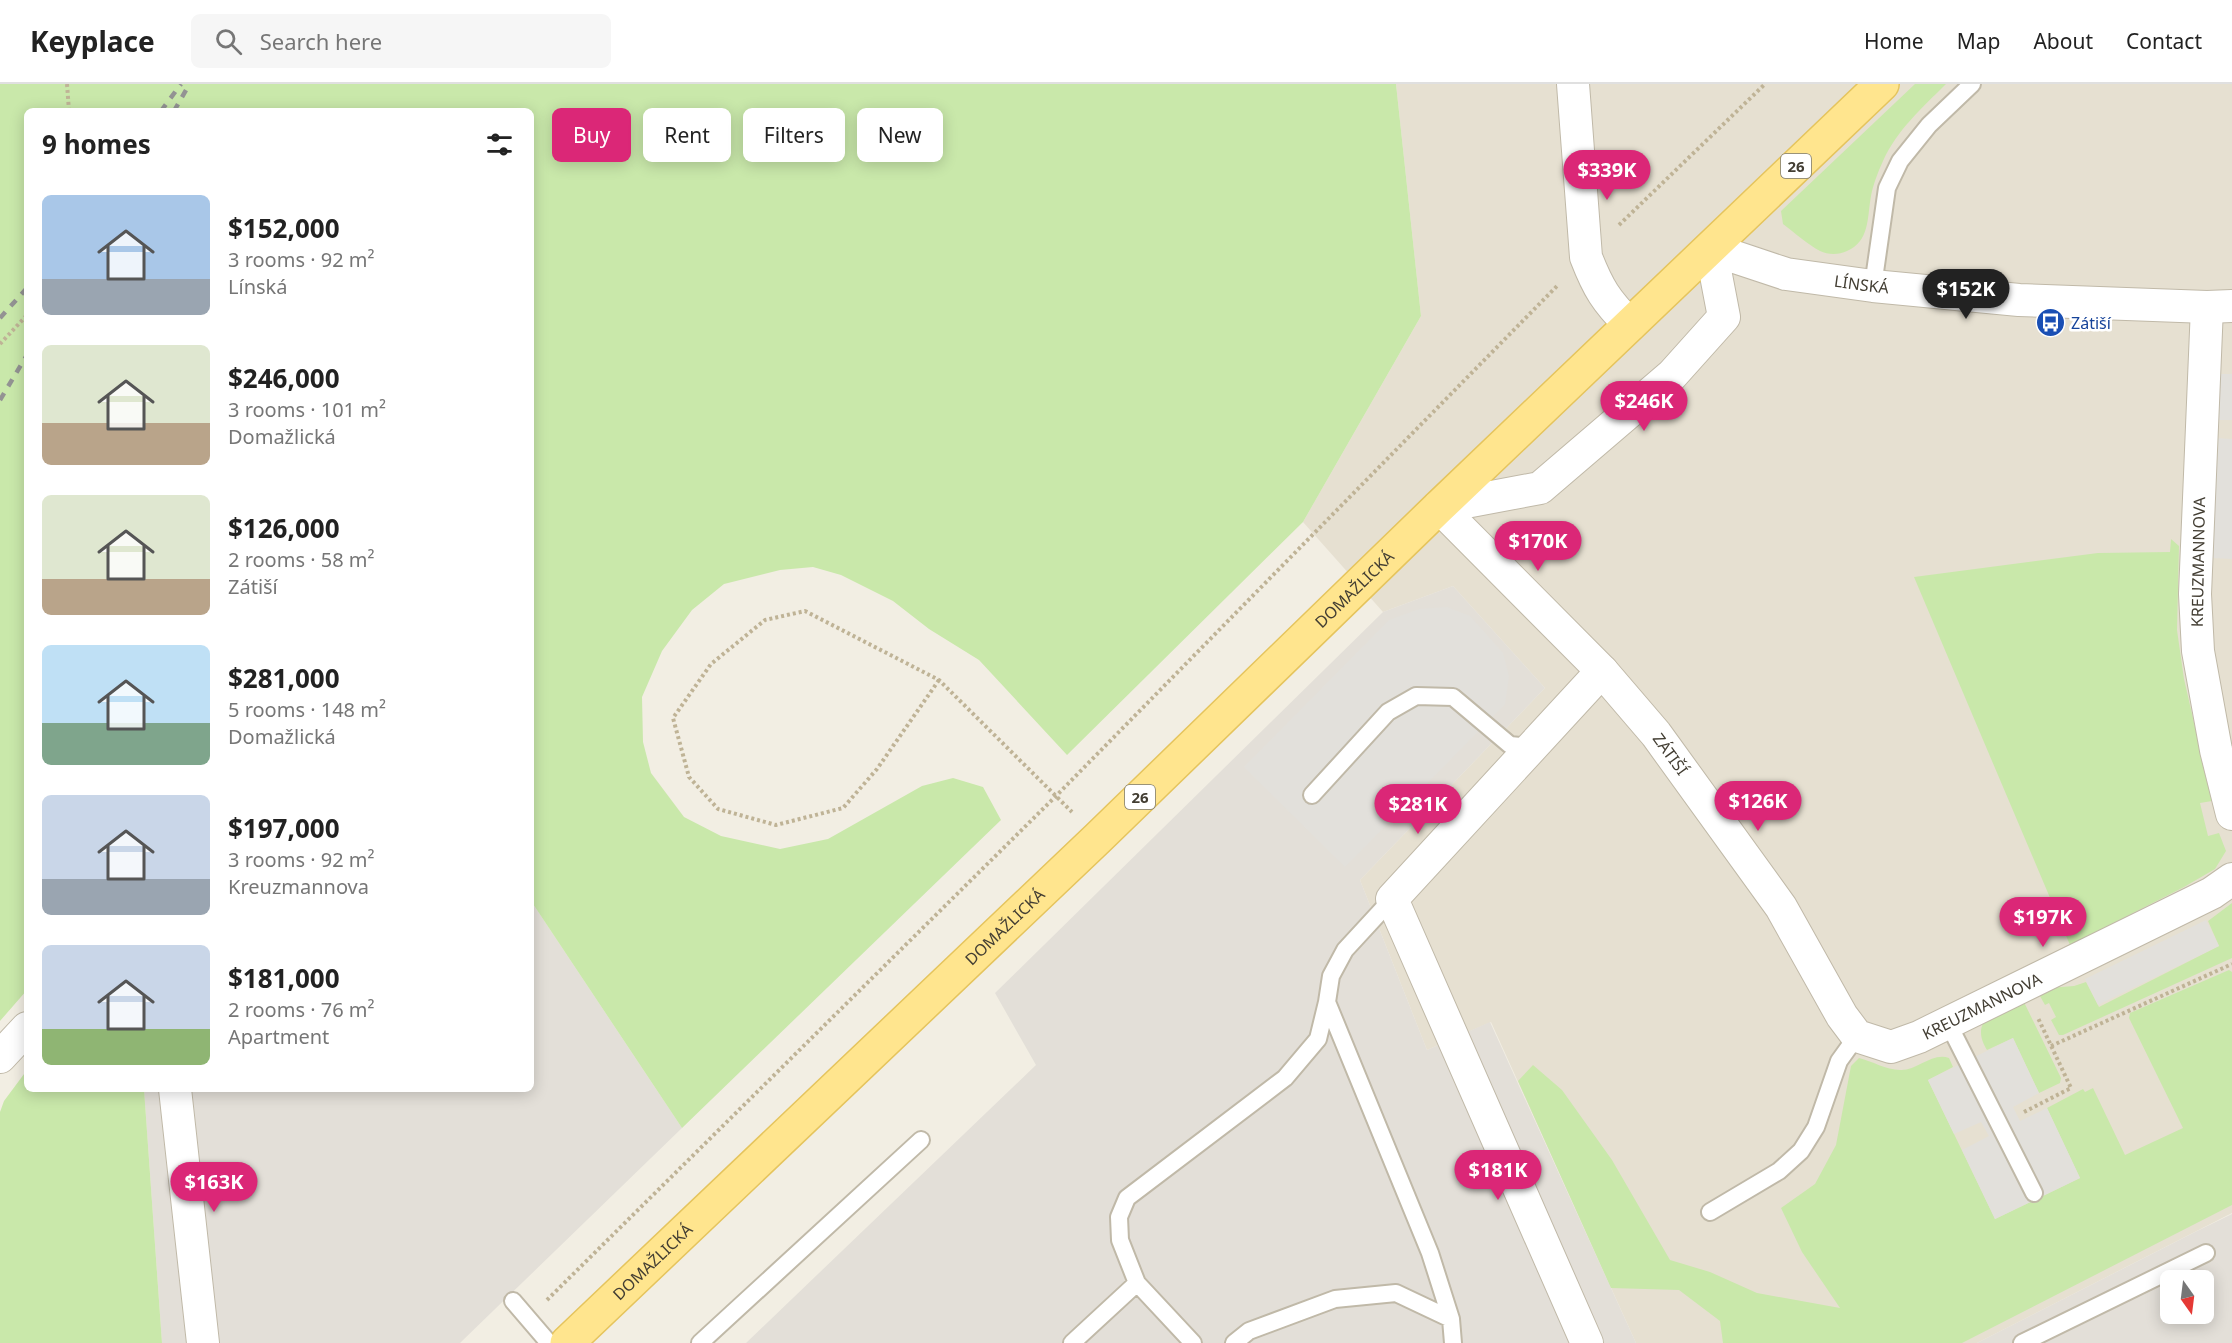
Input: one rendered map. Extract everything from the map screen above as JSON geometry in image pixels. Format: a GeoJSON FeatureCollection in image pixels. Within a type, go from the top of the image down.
{"type":"FeatureCollection","features":[{"type":"Feature","properties":{"kind":"main road","name":"DOMAŽLICKÁ"},"geometry":{"type":"LineString","coordinates":[[567,1343],[1098,838],[1439,507],[1882,84]]}},
{"type":"Feature","properties":{"kind":"street"},"geometry":{"type":"LineString","coordinates":[[1573,84],[1586,257],[1595,282],[1608,303],[1630,325]]}},
{"type":"Feature","properties":{"kind":"street"},"geometry":{"type":"LineString","coordinates":[[1439,507],[1540,488],[1672,375],[1724,317],[1711,249]]}},
{"type":"Feature","properties":{"kind":"street","name":"LÍNSKÁ"},"geometry":{"type":"LineString","coordinates":[[1711,249],[1786,274],[1873,286],[2019,300],[2220,306]]}},
{"type":"Feature","properties":{"kind":"street","name":"KREUZMANNOVA"},"geometry":{"type":"LineString","coordinates":[[2220,306],[2195,594],[2198,651],[2216,750],[2232,814]]}},
{"type":"Feature","properties":{"kind":"street","name":"ZÁTIŠÍ"},"geometry":{"type":"LineString","coordinates":[[1439,507],[1602,671],[1656,734],[1781,907],[1842,1016],[1857,1036]]}},
{"type":"Feature","properties":{"kind":"street"},"geometry":{"type":"LineString","coordinates":[[1587,1343],[1392,899],[1602,671]]}},
{"type":"Feature","properties":{"kind":"street","name":"KREUZMANNOVA"},"geometry":{"type":"LineString","coordinates":[[1857,1036],[1891,1047],[1919,1037],[2212,893],[2232,879]]}},
{"type":"Feature","properties":{"kind":"street"},"geometry":{"type":"LineString","coordinates":[[0,1057],[24,1031]]}},
{"type":"Feature","properties":{"kind":"street"},"geometry":{"type":"LineString","coordinates":[[176,1092],[203,1343]]}},
{"type":"Feature","properties":{"kind":"lane"},"geometry":{"type":"LineString","coordinates":[[1873,286],[1887,188],[1895,170],[1929,125],[1972,84]]}},
{"type":"Feature","properties":{"kind":"lane"},"geometry":{"type":"LineString","coordinates":[[1312,795],[1388,712],[1416,696],[1453,697],[1510,745],[1532,747]]}},
{"type":"Feature","properties":{"kind":"lane"},"geometry":{"type":"LineString","coordinates":[[1193,1343],[1137,1283],[1120,1240],[1119,1217],[1127,1198],[1285,1078],[1318,1039],[1331,976],[1345,950],[1392,899]]}},
{"type":"Feature","properties":{"kind":"lane"},"geometry":{"type":"LineString","coordinates":[[1327,1002],[1430,1253],[1451,1319],[1453,1343]]}},
{"type":"Feature","properties":{"kind":"lane"},"geometry":{"type":"LineString","coordinates":[[1948,1023],[2034,1192]]}},
{"type":"Feature","properties":{"kind":"lane"},"geometry":{"type":"LineString","coordinates":[[1710,1212],[1779,1171],[1801,1151],[1816,1127],[1839,1061],[1857,1036]]}},
{"type":"Feature","properties":{"kind":"lane"},"geometry":{"type":"LineString","coordinates":[[700,1343],[921,1140]]}},
{"type":"Feature","properties":{"kind":"lane"},"geometry":{"type":"LineString","coordinates":[[2022,1343],[2206,1253]]}},
{"type":"Feature","properties":{"kind":"lane"},"geometry":{"type":"LineString","coordinates":[[1072,1343],[1137,1283]]}},
{"type":"Feature","properties":{"kind":"lane"},"geometry":{"type":"LineString","coordinates":[[1234,1343],[1249,1331],[1335,1299],[1396,1293],[1451,1319]]}},
{"type":"Feature","properties":{"kind":"lane"},"geometry":{"type":"LineString","coordinates":[[513,1301],[549,1343]]}},
{"type":"Feature","properties":{"kind":"path"},"geometry":{"type":"LineString","coordinates":[[67,84],[69,108]]}},
{"type":"Feature","properties":{"kind":"path"},"geometry":{"type":"LineString","coordinates":[[528,1319],[1056,796],[1586,257],[1765,84]]}},
{"type":"Feature","properties":{"kind":"path"},"geometry":{"type":"LineString","coordinates":[[0,344],[24,318]]}},
{"type":"Feature","properties":{"kind":"path"},"geometry":{"type":"LineString","coordinates":[[939,680],[877,769],[843,808],[776,825],[718,809],[689,777],[674,718],[711,664],[765,620],[805,611],[939,680],[1098,838]]}},
{"type":"Feature","properties":{"kind":"path"},"geometry":{"type":"LineString","coordinates":[[2051,1046],[2232,964]]}},
{"type":"Feature","properties":{"kind":"path"},"geometry":{"type":"LineString","coordinates":[[1999,1124],[2071,1088],[2023,986]]}},
{"type":"Feature","properties":{"kind":"shaded area"},"geometry":{"type":"Polygon","coordinates":[[[1396,84],[2232,84],[2232,1213],[1977,1343],[1636,1343],[1491,1022],[1427,1050],[1360,880],[1545,688],[1453,586],[1383,612],[1303,522],[1421,316],[1396,84]]]}},
{"type":"Feature","properties":{"kind":"shaded area"},"geometry":{"type":"Polygon","coordinates":[[[2216,374],[2232,374],[2232,420],[2215,420],[2216,374]]]}},
{"type":"Feature","properties":{"kind":"shaded area"},"geometry":{"type":"Polygon","coordinates":[[[2215,438],[2232,439],[2232,559],[2211,558],[2215,438]]]}},
{"type":"Feature","properties":{"kind":"shaded area"},"geometry":{"type":"Polygon","coordinates":[[[1453,586],[1545,688],[1360,880],[1427,1050],[1490,1022],[1636,1343],[746,1343],[1036,1065],[995,993],[1383,612],[1453,586]]]}},
{"type":"Feature","properties":{"kind":"shaded area"},"geometry":{"type":"Polygon","coordinates":[[[1447,607],[1470,616],[1503,653],[1509,676],[1505,704],[1345,867],[1244,767],[1389,620],[1419,609],[1447,607]]]}},
{"type":"Feature","properties":{"kind":"shaded area"},"geometry":{"type":"Polygon","coordinates":[[[534,906],[682,1128],[460,1343],[162,1343],[144,1092],[534,1092],[534,906]]]}},
{"type":"Feature","properties":{"kind":"shaded area"},"geometry":{"type":"Polygon","coordinates":[[[2206,920],[2219,946],[2098,1005],[2085,979],[2206,920]]]}},
{"type":"Feature","properties":{"kind":"shaded area"},"geometry":{"type":"Polygon","coordinates":[[[2013,1038],[2039,1093],[2013,1107],[2020,1121],[2047,1108],[2080,1178],[1995,1219],[1962,1150],[1989,1136],[1981,1122],[1954,1134],[1928,1080],[2013,1038]]]}},
{"type":"Feature","properties":{"kind":"shaded area"},"geometry":{"type":"Polygon","coordinates":[[[2232,1214],[2232,1343],[1977,1343],[2195,1232],[2232,1214]]]}},
{"type":"Feature","properties":{"kind":"green space"},"geometry":{"type":"Polygon","coordinates":[[[0,84],[1396,84],[1421,316],[1303,522],[1067,755],[979,660],[929,629],[893,601],[841,575],[813,567],[780,570],[724,584],[692,610],[662,651],[642,697],[643,742],[651,773],[684,817],[721,836],[780,849],[828,839],[922,786],[953,778],[983,787],[1001,820],[682,1128],[534,906],[534,108],[24,108],[24,993],[0,1021],[0,84]]]}},
{"type":"Feature","properties":{"kind":"green space"},"geometry":{"type":"Polygon","coordinates":[[[1915,84],[1946,84],[1895,139],[1874,183],[1866,228],[1860,241],[1844,252],[1826,253],[1810,245],[1783,224],[1781,211],[1915,84]]]}},
{"type":"Feature","properties":{"kind":"green space"},"geometry":{"type":"Polygon","coordinates":[[[2171,539],[2179,546],[2177,630],[2184,679],[2212,801],[2200,803],[2208,836],[2219,833],[2226,851],[2215,869],[2070,945],[1914,577],[2098,553],[2170,552],[2171,539]]]}},
{"type":"Feature","properties":{"kind":"green space"},"geometry":{"type":"Polygon","coordinates":[[[2232,903],[2232,958],[2059,1035],[2051,1020],[2056,1017],[2049,1003],[2045,1005],[2036,989],[2074,986],[2086,982],[2099,1007],[2219,946],[2208,921],[2232,903]]]}},
{"type":"Feature","properties":{"kind":"green space"},"geometry":{"type":"Polygon","coordinates":[[[2229,970],[2232,972],[2232,1205],[1962,1343],[1723,1343],[1720,1321],[1679,1290],[1611,1288],[1518,1081],[1533,1065],[1562,1090],[1612,1160],[1670,1260],[1710,1272],[1757,1293],[1840,1308],[1802,1252],[1781,1208],[1815,1184],[1836,1145],[1851,1066],[1859,1058],[1890,1069],[1906,1070],[1937,1057],[1949,1058],[1953,1067],[1928,1080],[1995,1219],[2080,1178],[2047,1108],[2083,1089],[2085,1092],[2093,1088],[2125,1155],[2183,1128],[2129,1018],[2130,1013],[2229,970]]]}},
{"type":"Feature","properties":{"kind":"green space"},"geometry":{"type":"Polygon","coordinates":[[[2021,996],[2061,1078],[2060,1083],[2039,1093],[2013,1038],[1987,1050],[1982,1039],[1981,1030],[1988,1017],[2021,996]]]}},
{"type":"Feature","properties":{"kind":"green space"},"geometry":{"type":"Polygon","coordinates":[[[24,1074],[24,1092],[144,1092],[162,1343],[0,1343],[0,1112],[4,1101],[24,1074]]]}},
{"type":"Feature","properties":{"kind":"railway"},"geometry":{"type":"LineString","coordinates":[[163,108],[181,84]]}},
{"type":"Feature","properties":{"kind":"railway"},"geometry":{"type":"LineString","coordinates":[[176,108],[189,85]]}},
{"type":"Feature","properties":{"kind":"railway"},"geometry":{"type":"LineString","coordinates":[[0,318],[24,291]]}},
{"type":"Feature","properties":{"kind":"railway"},"geometry":{"type":"LineString","coordinates":[[0,400],[24,360]]}},
{"type":"Feature","properties":{"kind":"place","name":"Zátiší"},"geometry":{"type":"Point","coordinates":[2050,323]}}]}
